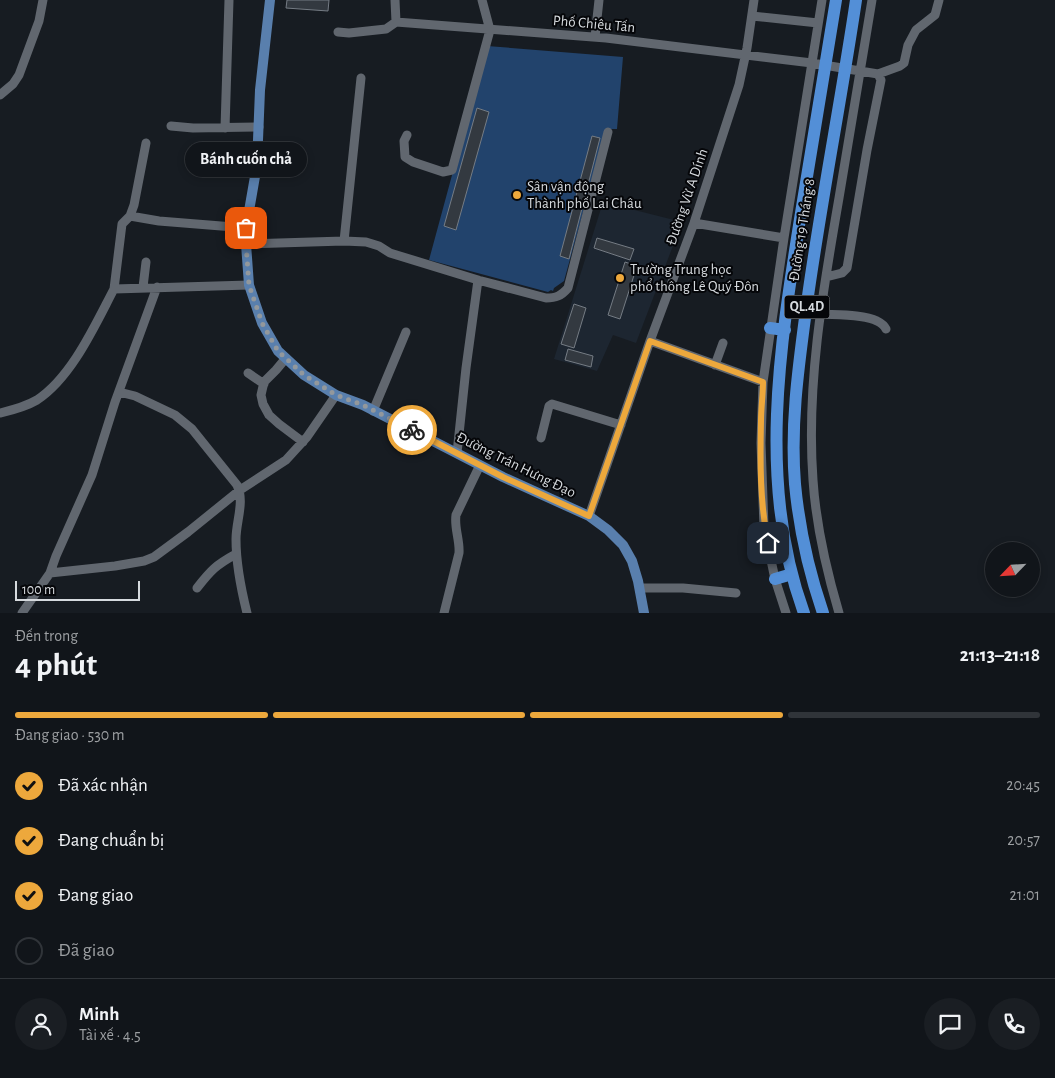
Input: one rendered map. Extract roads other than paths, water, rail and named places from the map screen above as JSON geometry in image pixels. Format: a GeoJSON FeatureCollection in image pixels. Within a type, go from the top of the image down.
{"type":"FeatureCollection","features":[{"type":"Feature","properties":{"kind":"highway","name":"Đường 19 Tháng 8"},"geometry":{"type":"LineString","coordinates":[[804,613],[792,574],[778,501],[776,471],[778,401],[784,330],[792,269],[836,0]]}},
{"type":"Feature","properties":{"kind":"highway","name":"Đường 19 Tháng 8"},"geometry":{"type":"LineString","coordinates":[[824,613],[813,580],[800,523],[795,484],[795,408],[811,274],[856,0]]}},
{"type":"Feature","properties":{"kind":"highway"},"geometry":{"type":"LineString","coordinates":[[770,328],[784,330]]}},
{"type":"Feature","properties":{"kind":"highway"},"geometry":{"type":"LineString","coordinates":[[775,578],[792,574]]}},
{"type":"Feature","properties":{"kind":"main road","name":"Đường Trần Hưng Đạo"},"geometry":{"type":"LineString","coordinates":[[270,0],[260,90],[257,165],[246,228],[246,244],[249,285],[262,323],[278,351],[304,375],[336,395],[363,405],[503,477],[589,516],[608,530],[622,545],[632,561],[640,588],[644,613]]}},
{"type":"Feature","properties":{"kind":"street"},"geometry":{"type":"LineString","coordinates":[[0,95],[13,84],[19,75],[40,21],[43,0]]}},
{"type":"Feature","properties":{"kind":"street"},"geometry":{"type":"LineString","coordinates":[[225,128],[229,0]]}},
{"type":"Feature","properties":{"kind":"street"},"geometry":{"type":"LineString","coordinates":[[338,32],[349,33],[386,29],[396,22],[395,0]]}},
{"type":"Feature","properties":{"kind":"street"},"geometry":{"type":"LineString","coordinates":[[407,135],[404,141],[405,156],[413,162],[443,172],[452,170],[490,30],[482,0]]}},
{"type":"Feature","properties":{"kind":"street"},"geometry":{"type":"LineString","coordinates":[[595,37],[599,0]]}},
{"type":"Feature","properties":{"kind":"street","name":"Đường Vừ A Dính"},"geometry":{"type":"LineString","coordinates":[[589,516],[650,341],[694,223],[738,85],[754,0]]}},
{"type":"Feature","properties":{"kind":"street","name":"Đường 19 Tháng 8"},"geometry":{"type":"LineString","coordinates":[[786,613],[775,578],[764,527],[761,435],[763,382],[822,0]]}},
{"type":"Feature","properties":{"kind":"street","name":"Đường 19 Tháng 8"},"geometry":{"type":"LineString","coordinates":[[839,613],[823,553],[817,516],[812,459],[813,400],[820,314],[872,0]]}},
{"type":"Feature","properties":{"kind":"street"},"geometry":{"type":"LineString","coordinates":[[826,277],[842,273],[847,268],[881,80],[878,74],[904,63],[908,45],[916,30],[935,15],[939,0]]}},
{"type":"Feature","properties":{"kind":"street"},"geometry":{"type":"LineString","coordinates":[[752,16],[818,24]]}},
{"type":"Feature","properties":{"kind":"street","name":"Phố Chiêu Tấn"},"geometry":{"type":"LineString","coordinates":[[396,22],[595,37],[812,63],[878,74]]}},
{"type":"Feature","properties":{"kind":"street"},"geometry":{"type":"LineString","coordinates":[[344,241],[361,78]]}},
{"type":"Feature","properties":{"kind":"street"},"geometry":{"type":"LineString","coordinates":[[171,126],[193,128],[259,127]]}},
{"type":"Feature","properties":{"kind":"street"},"geometry":{"type":"LineString","coordinates":[[246,244],[366,242],[379,246],[390,253],[478,280],[546,298],[554,298],[568,288],[608,132]]}},
{"type":"Feature","properties":{"kind":"street"},"geometry":{"type":"LineString","coordinates":[[0,413],[16,409],[36,400],[52,388],[81,349],[114,289],[122,224],[130,216],[134,205],[146,142]]}},
{"type":"Feature","properties":{"kind":"street"},"geometry":{"type":"LineString","coordinates":[[130,216],[160,221],[246,228]]}},
{"type":"Feature","properties":{"kind":"street"},"geometry":{"type":"LineString","coordinates":[[694,223],[784,238]]}},
{"type":"Feature","properties":{"kind":"street"},"geometry":{"type":"LineString","coordinates":[[144,287],[146,262]]}},
{"type":"Feature","properties":{"kind":"street"},"geometry":{"type":"LineString","coordinates":[[456,452],[478,280]]}},
{"type":"Feature","properties":{"kind":"street"},"geometry":{"type":"LineString","coordinates":[[114,289],[249,285]]}},
{"type":"Feature","properties":{"kind":"street"},"geometry":{"type":"LineString","coordinates":[[22,613],[50,574],[92,475],[119,392],[157,287]]}},
{"type":"Feature","properties":{"kind":"street"},"geometry":{"type":"LineString","coordinates":[[820,314],[876,320],[886,329]]}},
{"type":"Feature","properties":{"kind":"street"},"geometry":{"type":"LineString","coordinates":[[373,411],[406,332]]}},
{"type":"Feature","properties":{"kind":"street"},"geometry":{"type":"LineString","coordinates":[[650,341],[763,382]]}},
{"type":"Feature","properties":{"kind":"street"},"geometry":{"type":"LineString","coordinates":[[715,365],[723,343]]}},
{"type":"Feature","properties":{"kind":"street"},"geometry":{"type":"LineString","coordinates":[[286,358],[264,382],[261,395],[269,415],[303,442]]}},
{"type":"Feature","properties":{"kind":"street"},"geometry":{"type":"LineString","coordinates":[[248,372],[264,384]]}},
{"type":"Feature","properties":{"kind":"street"},"geometry":{"type":"LineString","coordinates":[[119,392],[135,396],[175,415],[192,429],[240,490],[236,554],[247,613]]}},
{"type":"Feature","properties":{"kind":"street"},"geometry":{"type":"LineString","coordinates":[[50,574],[115,566],[154,557],[240,490],[286,460],[303,442],[336,395]]}},
{"type":"Feature","properties":{"kind":"street"},"geometry":{"type":"LineString","coordinates":[[541,438],[549,406],[552,404],[621,425]]}},
{"type":"Feature","properties":{"kind":"street"},"geometry":{"type":"LineString","coordinates":[[0,422],[16,409]]}},
{"type":"Feature","properties":{"kind":"street"},"geometry":{"type":"LineString","coordinates":[[444,613],[460,545],[455,522],[456,515],[480,465]]}},
{"type":"Feature","properties":{"kind":"street"},"geometry":{"type":"LineString","coordinates":[[197,588],[211,570],[236,554]]}},
{"type":"Feature","properties":{"kind":"street"},"geometry":{"type":"LineString","coordinates":[[640,588],[683,588],[736,593]]}},
{"type":"Feature","properties":{"kind":"place","name":"Sân vận động Thành phố Lai Châu"},"geometry":{"type":"Point","coordinates":[517,195]}},
{"type":"Feature","properties":{"kind":"place","name":"Bánh cuốn chả"},"geometry":{"type":"Point","coordinates":[246,228]}},
{"type":"Feature","properties":{"kind":"place","name":"Trường Trung học phổ thông Lê Quý Đôn"},"geometry":{"type":"Point","coordinates":[620,278]}}]}
